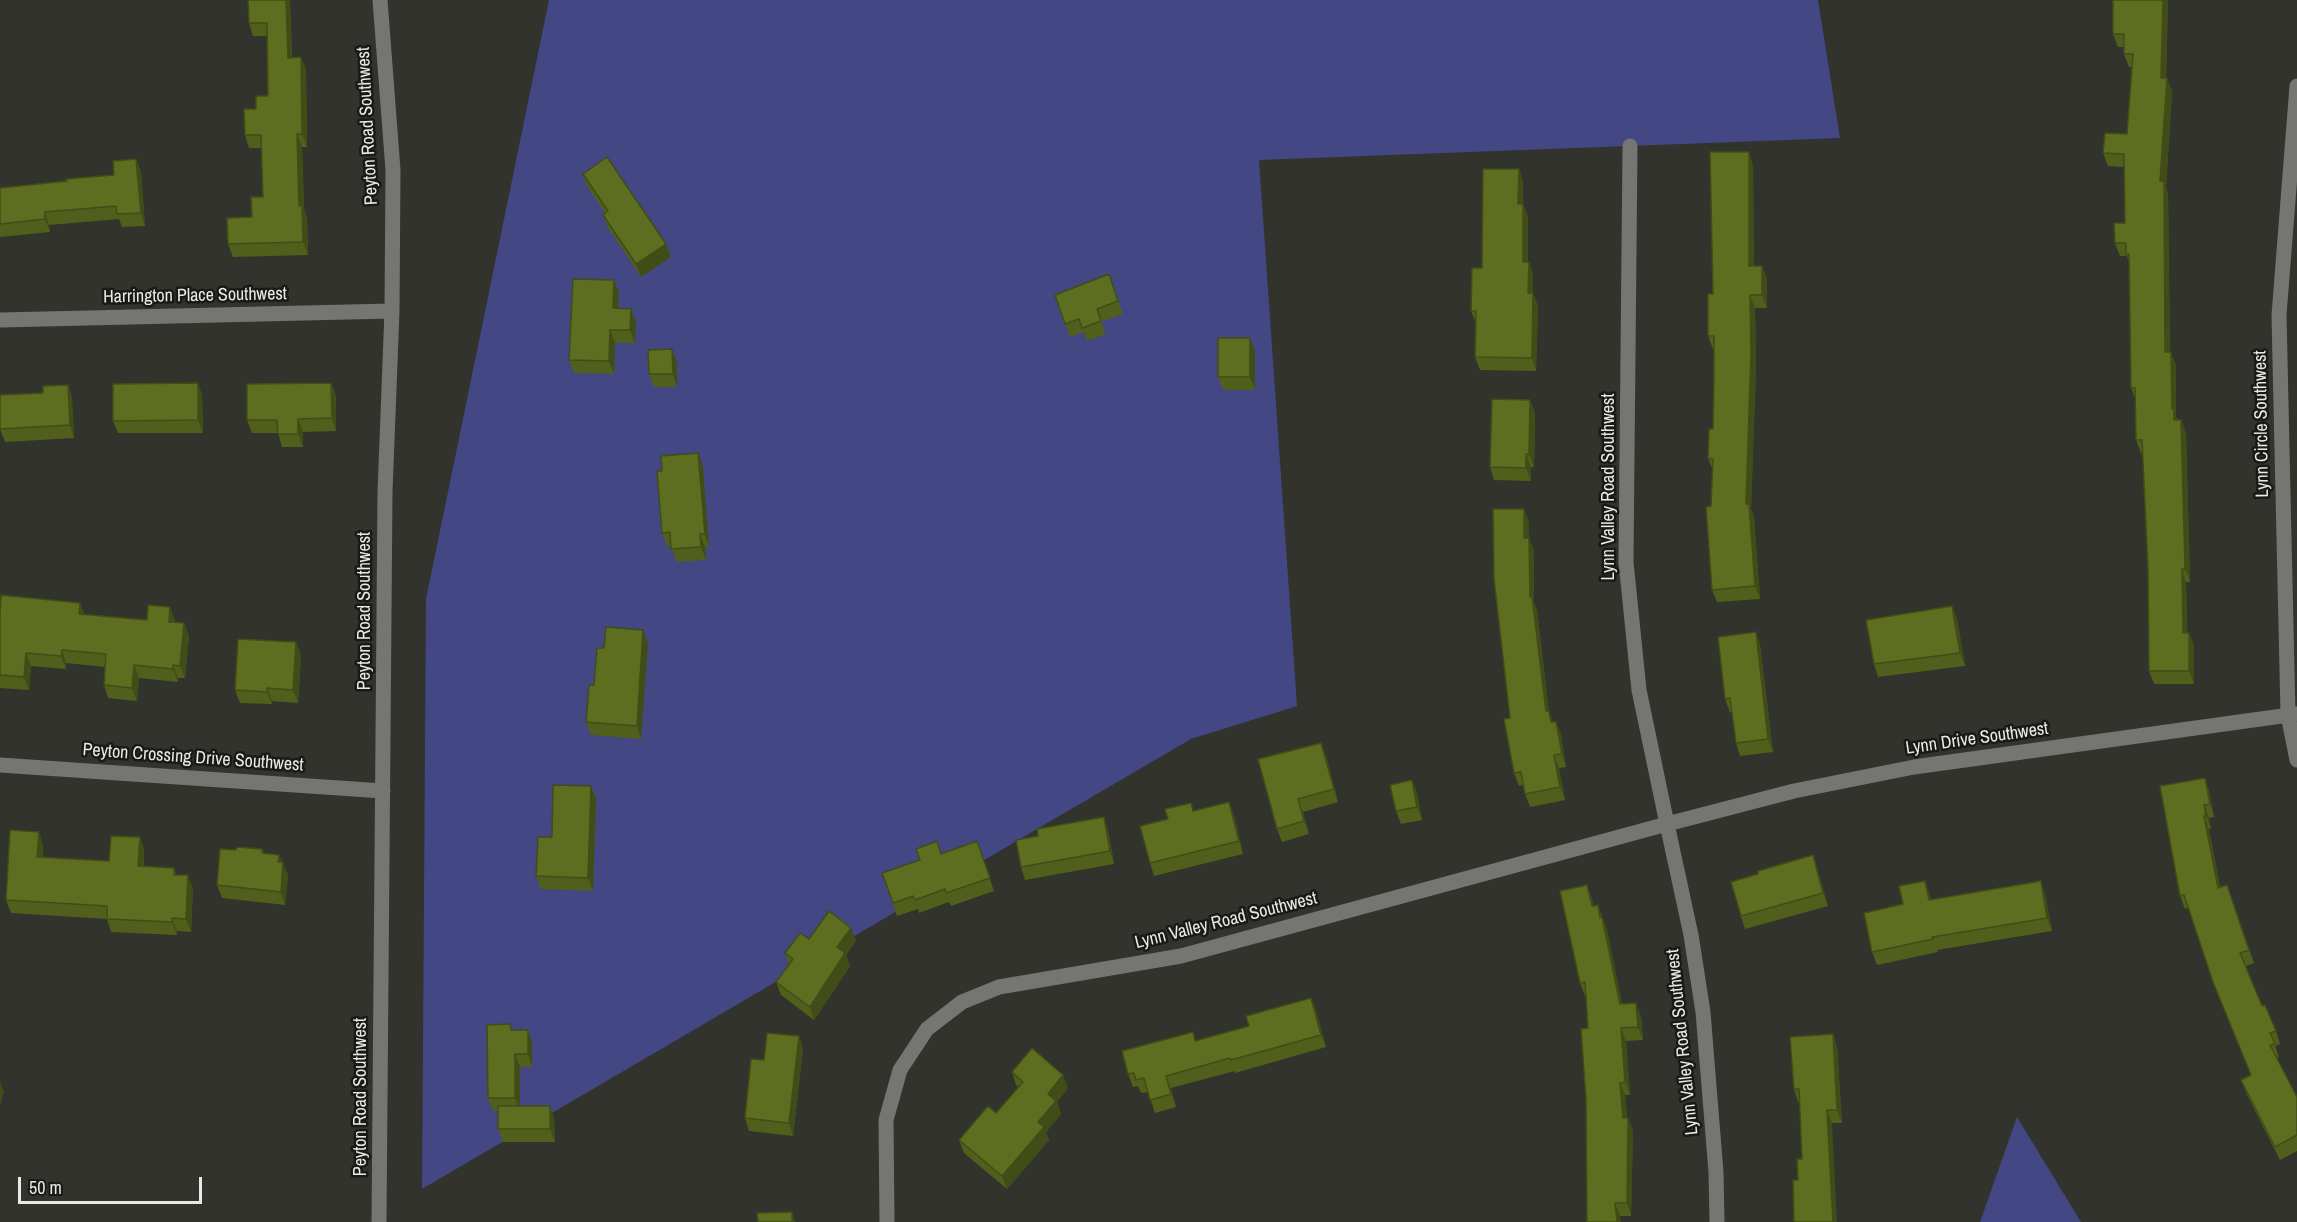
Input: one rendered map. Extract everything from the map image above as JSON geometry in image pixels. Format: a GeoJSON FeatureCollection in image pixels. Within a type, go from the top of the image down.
{"type":"FeatureCollection","features":[{"type":"Feature","properties":{"kind":"street","name":"Peyton Road Southwest"},"geometry":{"type":"LineString","coordinates":[[379,1222],[385,492],[392,311],[393,170],[380,0]]}},
{"type":"Feature","properties":{"kind":"street","name":"Lynn Circle Southwest"},"geometry":{"type":"LineString","coordinates":[[2297,86],[2279,315],[2293,714],[2297,760]]}},
{"type":"Feature","properties":{"kind":"street","name":"Lynn Valley Road Southwest"},"geometry":{"type":"LineString","coordinates":[[1630,146],[1626,562],[1639,690],[1691,935],[1703,1012],[1716,1172],[1717,1222]]}},
{"type":"Feature","properties":{"kind":"street","name":"Harrington Place Southwest"},"geometry":{"type":"LineString","coordinates":[[0,320],[392,311]]}},
{"type":"Feature","properties":{"kind":"street","name":"Lynn Drive Southwest"},"geometry":{"type":"LineString","coordinates":[[1667,824],[1794,791],[1914,767],[2293,714]]}},
{"type":"Feature","properties":{"kind":"street","name":"Peyton Crossing Drive Southwest"},"geometry":{"type":"LineString","coordinates":[[0,765],[383,790]]}},
{"type":"Feature","properties":{"kind":"street","name":"Lynn Valley Road Southwest"},"geometry":{"type":"LineString","coordinates":[[888,1222],[886,1120],[900,1070],[927,1029],[962,1002],[999,987],[1181,956],[1667,824]]}},
{"type":"Feature","properties":{"kind":"shaded area"},"geometry":{"type":"Polygon","coordinates":[[[549,0],[1818,0],[1840,138],[1259,160],[1297,706],[1191,739],[422,1189],[426,599],[549,0]]]}},
{"type":"Feature","properties":{"kind":"shaded area"},"geometry":{"type":"Polygon","coordinates":[[[2017,1117],[2081,1222],[1980,1222],[2017,1117]]]}},
{"type":"Feature","properties":{"kind":"building"},"geometry":{"type":"Polygon","coordinates":[[[248,0],[286,0],[288,58],[301,57],[302,134],[297,134],[299,206],[302,206],[303,242],[228,244],[227,218],[252,217],[251,197],[263,197],[261,135],[245,135],[244,109],[256,109],[256,96],[268,96],[267,23],[249,23],[248,0]]]}},
{"type":"Feature","properties":{"kind":"building"},"geometry":{"type":"Polygon","coordinates":[[[2113,0],[2163,0],[2161,78],[2167,78],[2160,181],[2164,181],[2165,352],[2171,352],[2174,420],[2181,420],[2185,569],[2182,569],[2183,633],[2189,633],[2189,671],[2149,671],[2148,570],[2142,440],[2136,440],[2135,388],[2131,388],[2129,254],[2126,255],[2126,243],[2115,243],[2114,223],[2125,223],[2124,154],[2103,153],[2105,133],[2127,134],[2133,54],[2124,54],[2124,34],[2113,34],[2113,0]]]}},
{"type":"Feature","properties":{"kind":"building"},"geometry":{"type":"Polygon","coordinates":[[[1710,152],[1749,152],[1749,266],[1762,266],[1762,295],[1750,295],[1751,353],[1746,504],[1749,504],[1755,586],[1712,590],[1706,507],[1711,506],[1713,459],[1708,458],[1709,429],[1713,429],[1714,377],[1714,336],[1708,336],[1708,294],[1713,294],[1710,152]]]}},
{"type":"Feature","properties":{"kind":"building"},"geometry":{"type":"Polygon","coordinates":[[[607,157],[666,244],[636,264],[603,215],[608,211],[583,174],[607,157]]]}},
{"type":"Feature","properties":{"kind":"building"},"geometry":{"type":"Polygon","coordinates":[[[136,159],[141,213],[117,214],[116,206],[45,212],[45,219],[0,224],[0,188],[114,175],[113,161],[136,159]]]}},
{"type":"Feature","properties":{"kind":"building"},"geometry":{"type":"Polygon","coordinates":[[[1483,169],[1519,169],[1518,204],[1523,204],[1523,262],[1529,262],[1528,293],[1533,293],[1532,358],[1475,357],[1476,311],[1471,311],[1472,268],[1482,268],[1483,169]]]}},
{"type":"Feature","properties":{"kind":"building"},"geometry":{"type":"Polygon","coordinates":[[[1109,274],[1118,301],[1097,309],[1101,321],[1082,328],[1079,319],[1065,324],[1055,295],[1109,274]]]}},
{"type":"Feature","properties":{"kind":"building"},"geometry":{"type":"Polygon","coordinates":[[[573,279],[614,280],[613,308],[631,309],[630,330],[610,330],[609,361],[569,360],[573,279]]]}},
{"type":"Feature","properties":{"kind":"building"},"geometry":{"type":"Polygon","coordinates":[[[1218,338],[1250,338],[1250,377],[1218,377],[1218,338]]]}},
{"type":"Feature","properties":{"kind":"building"},"geometry":{"type":"Polygon","coordinates":[[[672,349],[673,374],[649,374],[648,350],[672,349]]]}},
{"type":"Feature","properties":{"kind":"building"},"geometry":{"type":"Polygon","coordinates":[[[198,383],[198,420],[113,421],[113,384],[198,383]]]}},
{"type":"Feature","properties":{"kind":"building"},"geometry":{"type":"Polygon","coordinates":[[[331,383],[332,418],[298,419],[298,434],[278,434],[277,420],[247,420],[247,384],[331,383]]]}},
{"type":"Feature","properties":{"kind":"building"},"geometry":{"type":"Polygon","coordinates":[[[68,385],[70,425],[0,429],[0,395],[43,393],[43,386],[68,385]]]}},
{"type":"Feature","properties":{"kind":"building"},"geometry":{"type":"Polygon","coordinates":[[[1492,399],[1530,400],[1529,454],[1526,454],[1526,468],[1490,467],[1492,399]]]}},
{"type":"Feature","properties":{"kind":"building"},"geometry":{"type":"Polygon","coordinates":[[[698,453],[705,534],[700,534],[701,547],[671,549],[670,532],[662,533],[657,471],[662,471],[661,456],[698,453]]]}},
{"type":"Feature","properties":{"kind":"building"},"geometry":{"type":"Polygon","coordinates":[[[1493,509],[1524,509],[1524,538],[1529,538],[1530,597],[1532,597],[1546,711],[1549,711],[1551,722],[1556,722],[1562,754],[1554,755],[1560,787],[1525,794],[1521,772],[1514,773],[1504,719],[1510,718],[1494,579],[1493,509]]]}},
{"type":"Feature","properties":{"kind":"building"},"geometry":{"type":"Polygon","coordinates":[[[1,595],[80,603],[79,614],[147,620],[148,605],[170,607],[169,622],[184,623],[180,666],[173,665],[173,669],[134,665],[132,688],[104,685],[106,654],[62,650],[61,656],[26,653],[24,677],[0,675],[1,595]]]}},
{"type":"Feature","properties":{"kind":"building"},"geometry":{"type":"Polygon","coordinates":[[[1952,606],[1960,653],[1874,664],[1866,620],[1952,606]]]}},
{"type":"Feature","properties":{"kind":"building"},"geometry":{"type":"Polygon","coordinates":[[[606,627],[643,630],[637,726],[586,722],[589,685],[594,685],[597,648],[604,648],[606,627]]]}},
{"type":"Feature","properties":{"kind":"building"},"geometry":{"type":"Polygon","coordinates":[[[1756,632],[1768,739],[1736,743],[1730,698],[1725,699],[1718,637],[1756,632]]]}},
{"type":"Feature","properties":{"kind":"building"},"geometry":{"type":"Polygon","coordinates":[[[238,639],[296,642],[293,690],[267,688],[267,692],[235,690],[238,639]]]}},
{"type":"Feature","properties":{"kind":"building"},"geometry":{"type":"Polygon","coordinates":[[[1321,743],[1334,789],[1298,799],[1304,821],[1277,829],[1258,759],[1321,743]]]}},
{"type":"Feature","properties":{"kind":"building"},"geometry":{"type":"Polygon","coordinates":[[[2205,778],[2210,804],[2204,805],[2206,816],[2204,816],[2218,888],[2227,885],[2249,950],[2240,953],[2262,1006],[2265,1005],[2276,1031],[2270,1033],[2275,1044],[2270,1045],[2297,1097],[2297,1135],[2275,1147],[2241,1080],[2251,1075],[2213,982],[2184,895],[2180,896],[2160,786],[2205,778]]]}},
{"type":"Feature","properties":{"kind":"building"},"geometry":{"type":"Polygon","coordinates":[[[1412,780],[1417,807],[1396,811],[1390,785],[1412,780]]]}},
{"type":"Feature","properties":{"kind":"building"},"geometry":{"type":"Polygon","coordinates":[[[553,785],[591,786],[588,878],[536,876],[538,837],[552,837],[553,785]]]}},
{"type":"Feature","properties":{"kind":"building"},"geometry":{"type":"Polygon","coordinates":[[[1229,802],[1239,841],[1150,863],[1140,826],[1168,819],[1165,809],[1191,803],[1193,811],[1229,802]]]}},
{"type":"Feature","properties":{"kind":"building"},"geometry":{"type":"Polygon","coordinates":[[[1104,817],[1110,851],[1021,867],[1016,840],[1038,836],[1037,829],[1104,817]]]}},
{"type":"Feature","properties":{"kind":"building"},"geometry":{"type":"Polygon","coordinates":[[[10,830],[39,832],[37,857],[109,861],[111,836],[140,837],[138,866],[174,868],[174,875],[188,875],[186,919],[172,918],[172,922],[107,919],[107,906],[6,900],[10,830]]]}},
{"type":"Feature","properties":{"kind":"building"},"geometry":{"type":"Polygon","coordinates":[[[937,841],[941,854],[977,841],[990,878],[946,893],[945,889],[915,900],[913,896],[893,903],[882,873],[920,860],[916,849],[937,841]]]}},
{"type":"Feature","properties":{"kind":"building"},"geometry":{"type":"Polygon","coordinates":[[[237,847],[262,849],[262,853],[279,855],[278,862],[283,862],[281,892],[217,885],[220,849],[236,850],[237,847]]]}},
{"type":"Feature","properties":{"kind":"building"},"geometry":{"type":"Polygon","coordinates":[[[1813,855],[1823,893],[1741,916],[1731,882],[1758,874],[1758,871],[1813,855]]]}},
{"type":"Feature","properties":{"kind":"building"},"geometry":{"type":"Polygon","coordinates":[[[1925,881],[1929,900],[2041,881],[2047,918],[1932,937],[1933,939],[1872,952],[1864,913],[1903,904],[1899,886],[1925,881]]]}},
{"type":"Feature","properties":{"kind":"building"},"geometry":{"type":"Polygon","coordinates":[[[1587,885],[1592,906],[1598,905],[1600,918],[1602,917],[1620,1004],[1636,1003],[1638,1027],[1621,1028],[1625,1082],[1620,1083],[1623,1118],[1628,1118],[1627,1203],[1615,1203],[1617,1222],[1587,1222],[1586,1099],[1581,1029],[1588,1028],[1585,982],[1580,983],[1560,891],[1587,885]]]}},
{"type":"Feature","properties":{"kind":"building"},"geometry":{"type":"Polygon","coordinates":[[[829,911],[851,928],[837,947],[845,953],[810,1007],[776,982],[793,959],[785,953],[800,933],[809,939],[829,911]]]}},
{"type":"Feature","properties":{"kind":"building"},"geometry":{"type":"Polygon","coordinates":[[[1311,998],[1321,1035],[1166,1076],[1171,1094],[1150,1100],[1144,1078],[1136,1080],[1134,1073],[1128,1074],[1122,1051],[1193,1032],[1195,1041],[1249,1026],[1246,1016],[1311,998]]]}},
{"type":"Feature","properties":{"kind":"building"},"geometry":{"type":"Polygon","coordinates":[[[510,1024],[511,1030],[528,1030],[528,1054],[515,1054],[515,1098],[488,1098],[487,1025],[510,1024]]]}},
{"type":"Feature","properties":{"kind":"building"},"geometry":{"type":"Polygon","coordinates":[[[767,1033],[799,1036],[789,1123],[745,1118],[751,1059],[764,1060],[767,1033]]]}},
{"type":"Feature","properties":{"kind":"building"},"geometry":{"type":"Polygon","coordinates":[[[1833,1034],[1837,1110],[1827,1110],[1833,1222],[1794,1222],[1793,1180],[1798,1180],[1797,1159],[1802,1159],[1799,1089],[1794,1089],[1790,1037],[1833,1034]]]}},
{"type":"Feature","properties":{"kind":"building"},"geometry":{"type":"Polygon","coordinates":[[[1032,1048],[1063,1075],[1048,1094],[1056,1101],[1038,1122],[1044,1127],[1002,1176],[959,1140],[988,1106],[996,1113],[1023,1082],[1012,1072],[1032,1048]]]}},
{"type":"Feature","properties":{"kind":"building"},"geometry":{"type":"Polygon","coordinates":[[[498,1106],[550,1106],[550,1129],[498,1129],[498,1106]]]}},
{"type":"Feature","properties":{"kind":"building"},"geometry":{"type":"Polygon","coordinates":[[[792,1212],[792,1222],[758,1222],[757,1213],[792,1212]]]}}]}
